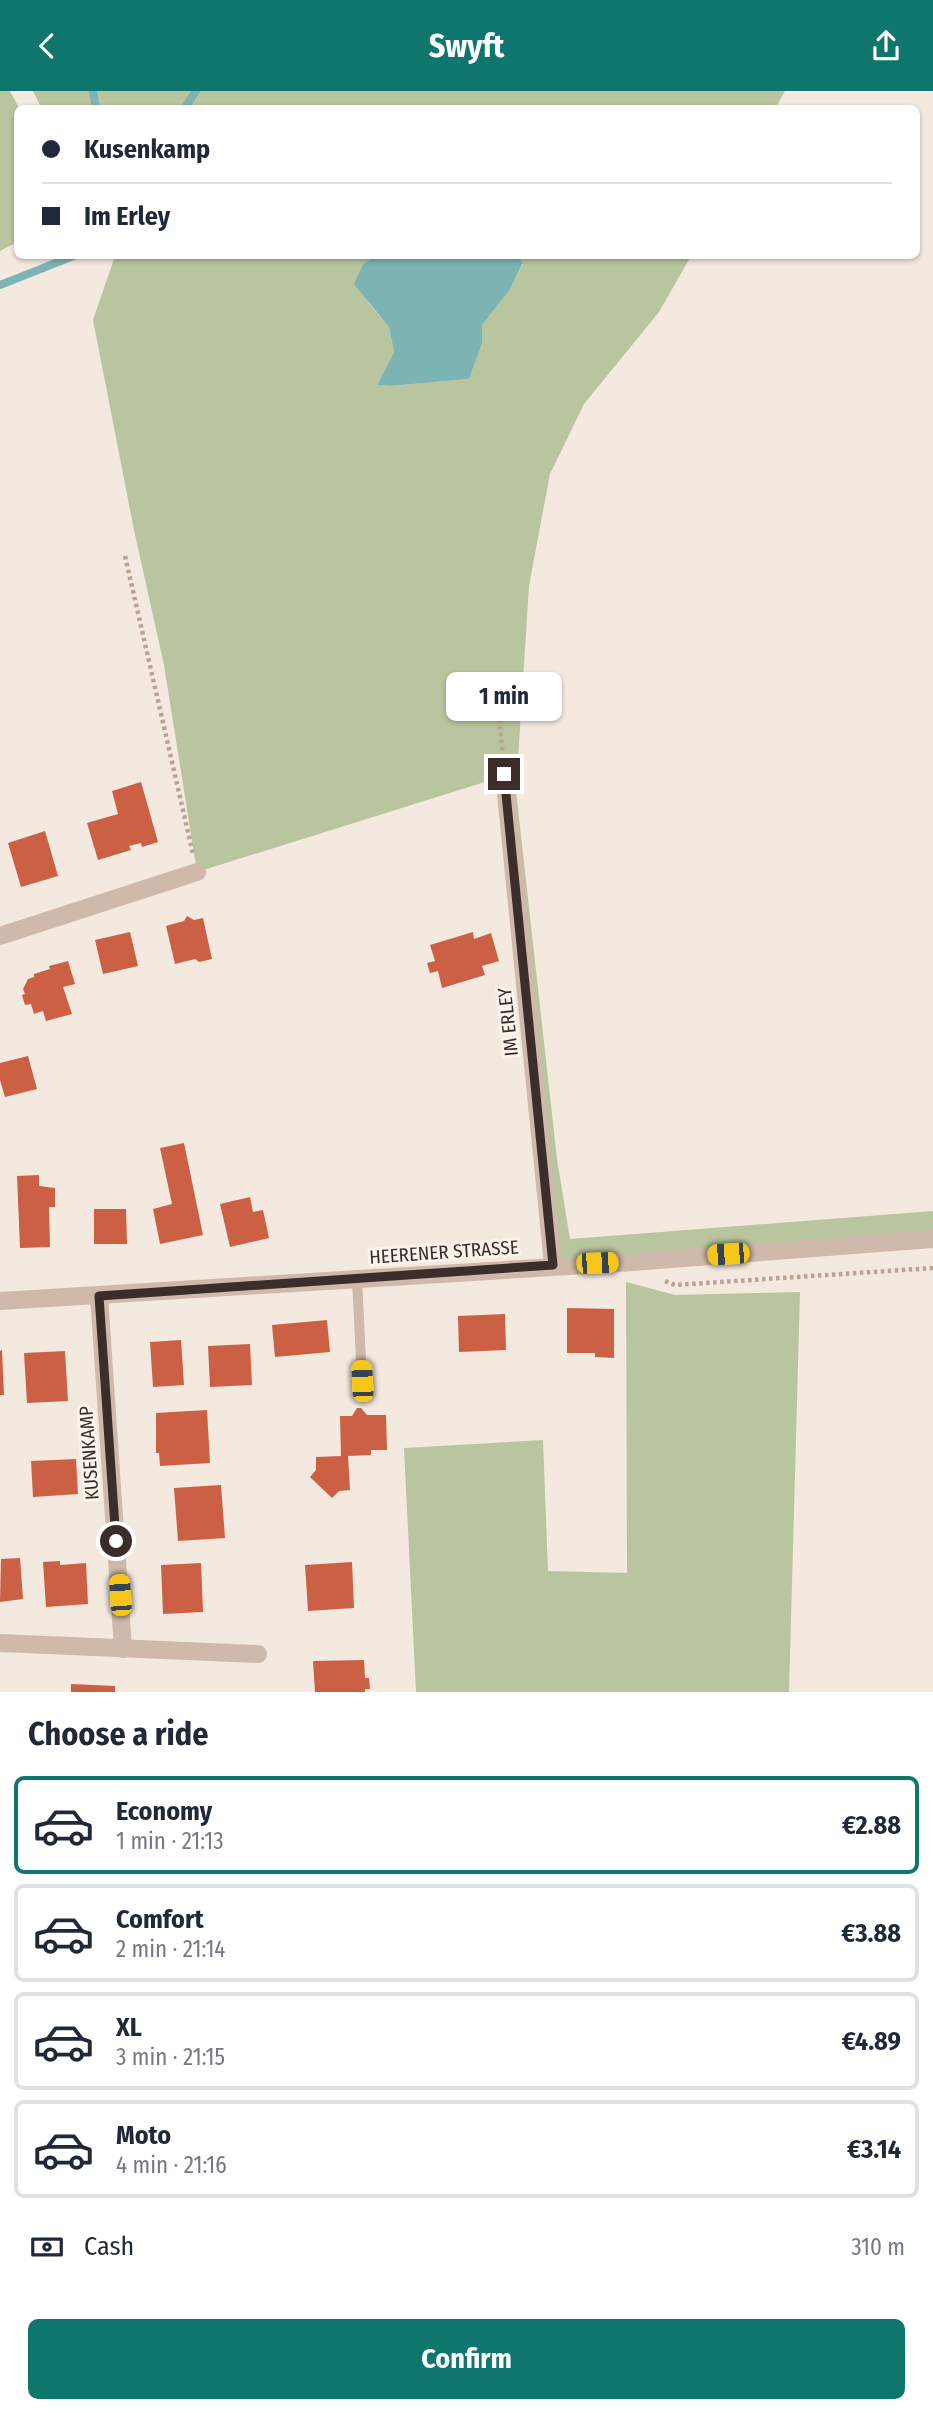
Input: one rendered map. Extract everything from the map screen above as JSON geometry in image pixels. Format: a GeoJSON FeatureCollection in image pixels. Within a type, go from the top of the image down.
{"type":"FeatureCollection","features":[{"type":"Feature","properties":{"kind":"street","name":"IM ERLEY"},"geometry":{"type":"LineString","coordinates":[[504,774],[553,1265]]}},
{"type":"Feature","properties":{"kind":"street"},"geometry":{"type":"LineString","coordinates":[[0,936],[197,872]]}},
{"type":"Feature","properties":{"kind":"street","name":"HEERENER STRASSE"},"geometry":{"type":"LineString","coordinates":[[0,1301],[619,1262],[933,1239]]}},
{"type":"Feature","properties":{"kind":"street","name":"KUSENKAMP"},"geometry":{"type":"LineString","coordinates":[[99,1296],[123,1649]]}},
{"type":"Feature","properties":{"kind":"street"},"geometry":{"type":"LineString","coordinates":[[0,1643],[258,1654]]}},
{"type":"Feature","properties":{"kind":"lane"},"geometry":{"type":"LineString","coordinates":[[357,1279],[362,1381]]}},
{"type":"Feature","properties":{"kind":"path"},"geometry":{"type":"LineString","coordinates":[[125,555],[197,872]]}},
{"type":"Feature","properties":{"kind":"path"},"geometry":{"type":"LineString","coordinates":[[499,719],[504,774]]}},
{"type":"Feature","properties":{"kind":"path"},"geometry":{"type":"LineString","coordinates":[[656,1278],[675,1285],[933,1268]]}},
{"type":"Feature","properties":{"kind":"green space"},"geometry":{"type":"Polygon","coordinates":[[[0,91],[10,91],[17,105],[14,105],[14,244],[0,251],[0,91]]]}},
{"type":"Feature","properties":{"kind":"green space"},"geometry":{"type":"Polygon","coordinates":[[[33,91],[785,91],[777,105],[40,105],[33,91]]]}},
{"type":"Feature","properties":{"kind":"green space"},"geometry":{"type":"Polygon","coordinates":[[[114,259],[370,259],[363,264],[368,302],[389,327],[394,352],[377,385],[469,379],[482,344],[482,325],[509,291],[523,264],[520,259],[689,259],[659,312],[584,404],[550,474],[529,586],[516,791],[557,1159],[570,1239],[933,1211],[933,1238],[553,1265],[504,776],[197,872],[164,665],[134,530],[93,320],[114,259]]]}},
{"type":"Feature","properties":{"kind":"green space"},"geometry":{"type":"Polygon","coordinates":[[[626,1282],[675,1295],[800,1292],[789,1692],[416,1692],[404,1448],[543,1440],[548,1571],[627,1573],[626,1282]]]}},
{"type":"Feature","properties":{"kind":"water"},"geometry":{"type":"Polygon","coordinates":[[[370,259],[520,259],[523,263],[509,291],[482,325],[482,344],[469,379],[390,386],[377,385],[394,352],[389,327],[354,284],[363,264],[370,259]]]}},
{"type":"Feature","properties":{"kind":"building"},"geometry":{"type":"Polygon","coordinates":[[[141,782],[158,842],[142,847],[141,843],[129,846],[131,850],[98,860],[87,823],[118,814],[112,791],[141,782]]]}},
{"type":"Feature","properties":{"kind":"building"},"geometry":{"type":"Polygon","coordinates":[[[45,831],[58,876],[21,887],[8,843],[45,831]]]}},
{"type":"Feature","properties":{"kind":"building"},"geometry":{"type":"Polygon","coordinates":[[[187,916],[194,920],[203,918],[212,959],[199,962],[195,959],[175,964],[166,926],[184,921],[187,916]]]}},
{"type":"Feature","properties":{"kind":"building"},"geometry":{"type":"Polygon","coordinates":[[[130,932],[138,966],[103,974],[95,940],[130,932]]]}},
{"type":"Feature","properties":{"kind":"building"},"geometry":{"type":"Polygon","coordinates":[[[473,932],[474,939],[491,933],[499,961],[482,966],[485,975],[442,988],[438,971],[430,973],[427,963],[435,961],[430,945],[473,932]]]}},
{"type":"Feature","properties":{"kind":"building"},"geometry":{"type":"Polygon","coordinates":[[[68,961],[75,984],[63,987],[72,1014],[46,1021],[43,1011],[34,1014],[31,1004],[25,1005],[23,989],[34,974],[50,969],[49,966],[68,961]]]}},
{"type":"Feature","properties":{"kind":"building"},"geometry":{"type":"Polygon","coordinates":[[[28,1056],[37,1089],[5,1097],[0,1080],[0,1063],[28,1056]]]}},
{"type":"Feature","properties":{"kind":"building"},"geometry":{"type":"Polygon","coordinates":[[[184,1143],[203,1235],[160,1244],[153,1209],[172,1204],[160,1148],[184,1143]]]}},
{"type":"Feature","properties":{"kind":"building"},"geometry":{"type":"Polygon","coordinates":[[[39,1175],[39,1186],[55,1188],[55,1207],[49,1207],[50,1247],[20,1248],[17,1176],[39,1175]]]}},
{"type":"Feature","properties":{"kind":"building"},"geometry":{"type":"Polygon","coordinates":[[[250,1197],[253,1212],[263,1210],[269,1238],[230,1247],[220,1204],[250,1197]]]}},
{"type":"Feature","properties":{"kind":"building"},"geometry":{"type":"Polygon","coordinates":[[[94,1209],[126,1209],[127,1244],[94,1244],[94,1209]]]}},
{"type":"Feature","properties":{"kind":"building"},"geometry":{"type":"Polygon","coordinates":[[[567,1308],[614,1309],[614,1358],[595,1357],[595,1353],[567,1353],[567,1308]]]}},
{"type":"Feature","properties":{"kind":"building"},"geometry":{"type":"Polygon","coordinates":[[[505,1314],[506,1350],[459,1352],[458,1316],[505,1314]]]}},
{"type":"Feature","properties":{"kind":"building"},"geometry":{"type":"Polygon","coordinates":[[[327,1320],[330,1352],[275,1357],[272,1325],[327,1320]]]}},
{"type":"Feature","properties":{"kind":"building"},"geometry":{"type":"Polygon","coordinates":[[[181,1340],[184,1385],[153,1387],[150,1342],[181,1340]]]}},
{"type":"Feature","properties":{"kind":"building"},"geometry":{"type":"Polygon","coordinates":[[[250,1344],[252,1385],[210,1387],[208,1346],[250,1344]]]}},
{"type":"Feature","properties":{"kind":"building"},"geometry":{"type":"Polygon","coordinates":[[[2,1350],[4,1395],[0,1395],[0,1351],[2,1350]]]}},
{"type":"Feature","properties":{"kind":"building"},"geometry":{"type":"Polygon","coordinates":[[[65,1351],[68,1401],[27,1403],[24,1353],[65,1351]]]}},
{"type":"Feature","properties":{"kind":"building"},"geometry":{"type":"Polygon","coordinates":[[[357,1408],[361,1408],[367,1415],[386,1415],[387,1450],[371,1450],[371,1455],[348,1456],[350,1490],[339,1491],[332,1498],[310,1477],[316,1470],[316,1457],[341,1456],[340,1416],[352,1416],[357,1408]]]}},
{"type":"Feature","properties":{"kind":"building"},"geometry":{"type":"Polygon","coordinates":[[[207,1410],[210,1463],[160,1466],[159,1453],[156,1453],[156,1413],[207,1410]]]}},
{"type":"Feature","properties":{"kind":"building"},"geometry":{"type":"Polygon","coordinates":[[[76,1459],[78,1494],[33,1497],[31,1461],[76,1459]]]}},
{"type":"Feature","properties":{"kind":"building"},"geometry":{"type":"Polygon","coordinates":[[[221,1485],[225,1538],[178,1541],[174,1488],[221,1485]]]}},
{"type":"Feature","properties":{"kind":"building"},"geometry":{"type":"Polygon","coordinates":[[[20,1558],[23,1599],[0,1602],[1,1559],[20,1558]]]}},
{"type":"Feature","properties":{"kind":"building"},"geometry":{"type":"Polygon","coordinates":[[[60,1561],[60,1565],[86,1563],[88,1604],[46,1607],[43,1562],[60,1561]]]}},
{"type":"Feature","properties":{"kind":"building"},"geometry":{"type":"Polygon","coordinates":[[[352,1562],[354,1608],[308,1611],[305,1565],[352,1562]]]}},
{"type":"Feature","properties":{"kind":"building"},"geometry":{"type":"Polygon","coordinates":[[[201,1563],[203,1612],[163,1614],[161,1565],[201,1563]]]}},
{"type":"Feature","properties":{"kind":"building"},"geometry":{"type":"Polygon","coordinates":[[[364,1660],[365,1678],[369,1678],[370,1689],[365,1689],[365,1692],[315,1692],[313,1661],[364,1660]]]}},
{"type":"Feature","properties":{"kind":"building"},"geometry":{"type":"Polygon","coordinates":[[[71,1684],[115,1686],[115,1692],[71,1692],[71,1684]]]}},
{"type":"Feature","properties":{"kind":"waterway"},"geometry":{"type":"LineString","coordinates":[[93,91],[95,105]]}},
{"type":"Feature","properties":{"kind":"waterway"},"geometry":{"type":"LineString","coordinates":[[187,105],[196,91]]}},
{"type":"Feature","properties":{"kind":"waterway"},"geometry":{"type":"LineString","coordinates":[[0,285],[66,259]]}},
{"type":"Feature","properties":{"kind":"route"},"geometry":{"type":"LineString","coordinates":[[116,1541],[99,1296],[553,1265],[504,774]]}}]}
